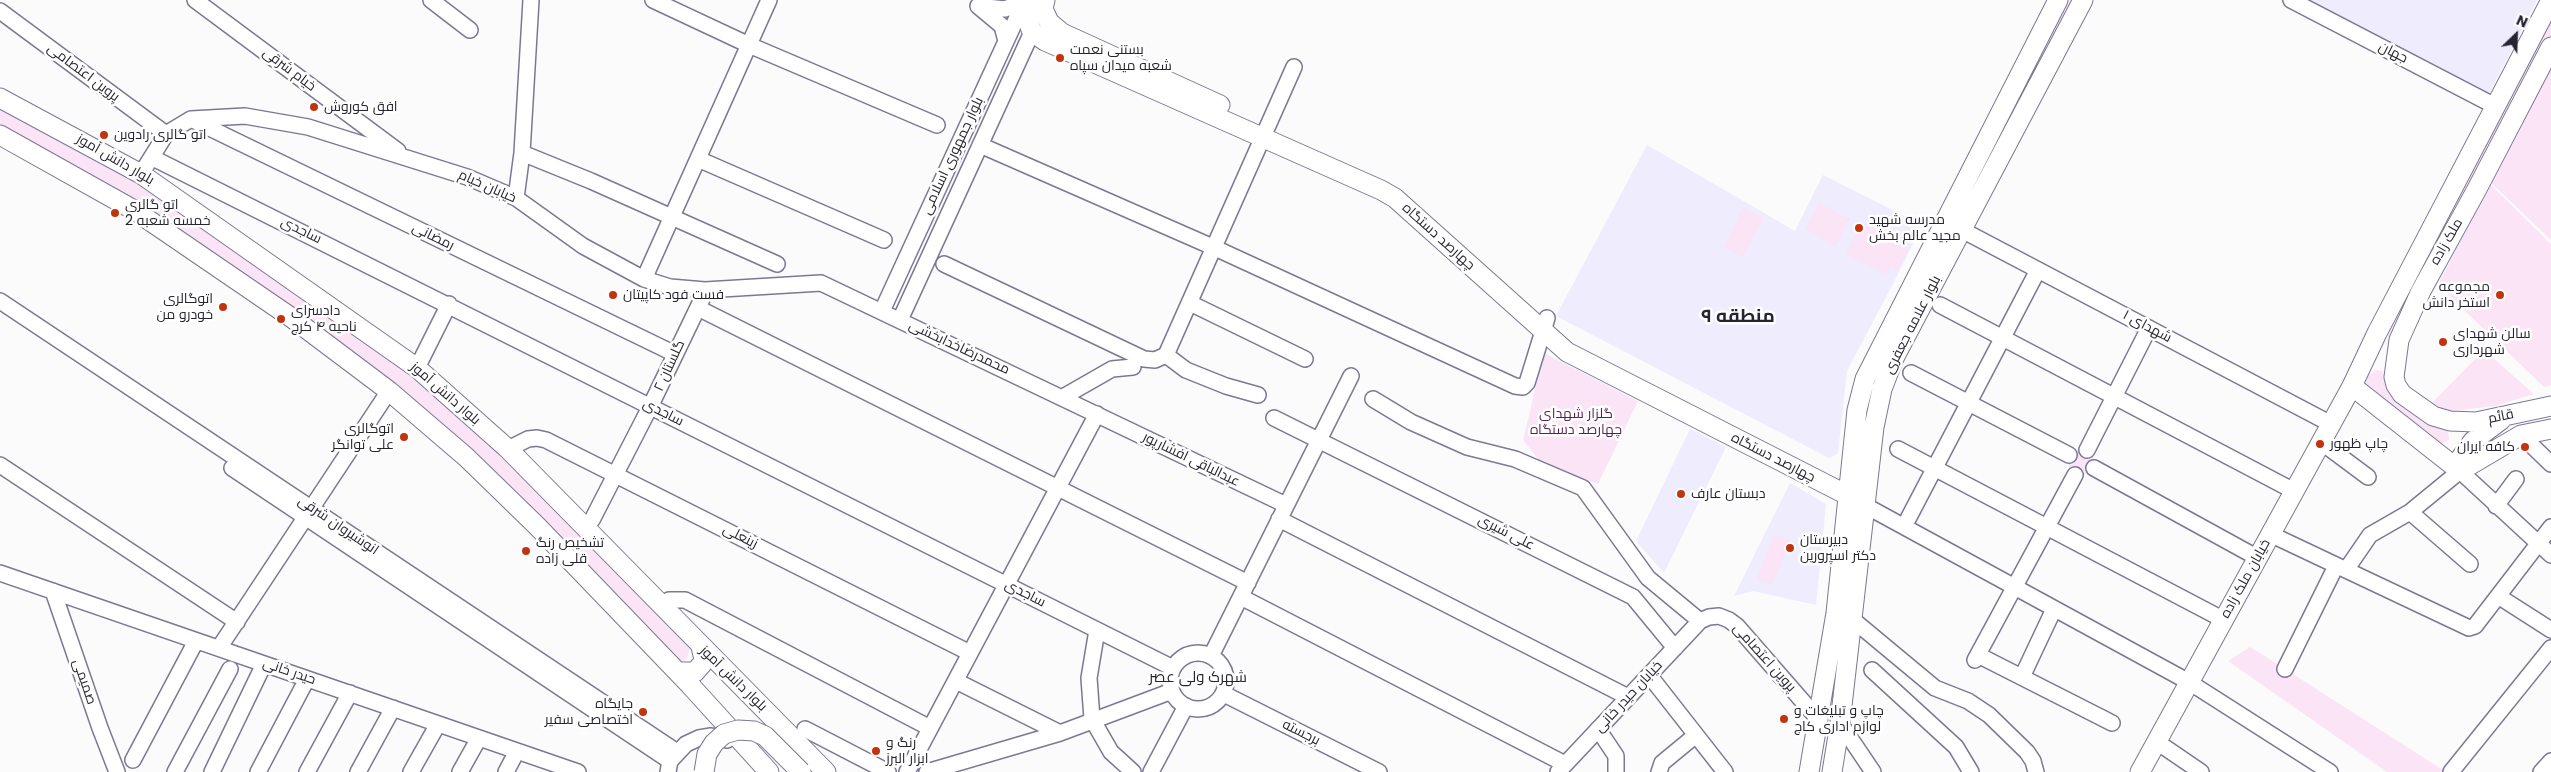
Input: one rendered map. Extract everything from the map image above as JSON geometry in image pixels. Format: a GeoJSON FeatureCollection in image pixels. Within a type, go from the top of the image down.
{"type":"FeatureCollection","features":[{"type":"Feature","properties":{"kind":"main road"},"geometry":{"type":"LineString","coordinates":[[1025,0],[1026,15],[1032,32]]}},
{"type":"Feature","properties":{"kind":"main road","name":"بلوار علامه جعفری"},"geometry":{"type":"LineString","coordinates":[[1809,772],[1836,612],[1857,410],[1865,379],[2058,0]]}},
{"type":"Feature","properties":{"kind":"main road","name":"بلوار علامه جعفری"},"geometry":{"type":"LineString","coordinates":[[1832,772],[1840,723],[1874,427],[1882,389],[1894,358],[2083,0]]}},
{"type":"Feature","properties":{"kind":"main road","name":"ملک زاده"},"geometry":{"type":"LineString","coordinates":[[2355,379],[2377,333],[2551,0]]}},
{"type":"Feature","properties":{"kind":"main road","name":"چهارصد دستگاه"},"geometry":{"type":"LineString","coordinates":[[1044,5],[1050,22],[1062,33],[1395,198],[1570,346],[1850,490]]}},
{"type":"Feature","properties":{"kind":"main road","name":"چهارصد دستگاه"},"geometry":{"type":"LineString","coordinates":[[1032,32],[1045,41],[1266,133]]}},
{"type":"Feature","properties":{"kind":"main road","name":"ملک زاده"},"geometry":{"type":"LineString","coordinates":[[2394,377],[2399,340],[2420,291],[2477,190],[2551,47]]}},
{"type":"Feature","properties":{"kind":"main road","name":"بلوار دانش آموز"},"geometry":{"type":"LineString","coordinates":[[0,98],[141,174],[417,368],[508,449],[700,647],[826,772]]}},
{"type":"Feature","properties":{"kind":"main road"},"geometry":{"type":"LineString","coordinates":[[0,135],[43,157],[134,210],[292,318],[388,391],[466,456],[678,672],[769,772]]}},
{"type":"Feature","properties":{"kind":"main road"},"geometry":{"type":"LineString","coordinates":[[2377,333],[2384,341],[2391,343],[2399,340]]}},
{"type":"Feature","properties":{"kind":"main road"},"geometry":{"type":"LineString","coordinates":[[2431,448],[2447,450],[2457,445],[2458,430],[2450,421],[2433,416],[2402,394],[2396,385],[2389,366],[2378,361],[2370,363],[2355,379],[2431,448],[2458,469],[2473,441],[2506,416]]}},
{"type":"Feature","properties":{"kind":"main road","name":"خیابان ملک زاده"},"geometry":{"type":"LineString","coordinates":[[2140,772],[2355,379]]}},
{"type":"Feature","properties":{"kind":"main road","name":"قائم"},"geometry":{"type":"LineString","coordinates":[[2450,421],[2476,422],[2551,406]]}},
{"type":"Feature","properties":{"kind":"main road","name":"قائم"},"geometry":{"type":"LineString","coordinates":[[2458,469],[2522,435],[2551,429]]}},
{"type":"Feature","properties":{"kind":"main road"},"geometry":{"type":"LineString","coordinates":[[678,672],[695,672],[704,659],[700,647]]}},
{"type":"Feature","properties":{"kind":"main road"},"geometry":{"type":"LineString","coordinates":[[704,772],[707,754],[714,743],[724,734],[738,730],[754,731],[765,736],[801,772]]}},
{"type":"Feature","properties":{"kind":"street","name":"خیام شرقی"},"geometry":{"type":"LineString","coordinates":[[195,0],[407,158]]}},
{"type":"Feature","properties":{"kind":"street"},"geometry":{"type":"LineString","coordinates":[[431,0],[470,30]]}},
{"type":"Feature","properties":{"kind":"street"},"geometry":{"type":"LineString","coordinates":[[516,198],[522,153],[531,0]]}},
{"type":"Feature","properties":{"kind":"street"},"geometry":{"type":"LineString","coordinates":[[644,279],[769,0]]}},
{"type":"Feature","properties":{"kind":"street"},"geometry":{"type":"LineString","coordinates":[[972,3],[1005,9],[1025,0]]}},
{"type":"Feature","properties":{"kind":"street","name":"بلوار جمهوری اسلامی"},"geometry":{"type":"LineString","coordinates":[[882,311],[1025,0]]}},
{"type":"Feature","properties":{"kind":"street","name":"جهان"},"geometry":{"type":"LineString","coordinates":[[2291,0],[2495,106]]}},
{"type":"Feature","properties":{"kind":"street"},"geometry":{"type":"LineString","coordinates":[[657,1],[749,46],[938,125]]}},
{"type":"Feature","properties":{"kind":"street"},"geometry":{"type":"LineString","coordinates":[[972,3],[1002,26],[1006,41]]}},
{"type":"Feature","properties":{"kind":"street","name":"پروین اعتصامی"},"geometry":{"type":"LineString","coordinates":[[0,11],[166,134]]}},
{"type":"Feature","properties":{"kind":"street","name":"بلوار جمهوری اسلامی"},"geometry":{"type":"LineString","coordinates":[[900,320],[1032,32]]}},
{"type":"Feature","properties":{"kind":"street"},"geometry":{"type":"LineString","coordinates":[[1063,396],[1112,369],[1155,360],[1166,355],[1294,67]]}},
{"type":"Feature","properties":{"kind":"street","name":"خیابان خیام"},"geometry":{"type":"LineString","coordinates":[[166,134],[191,120],[244,116],[308,127],[467,177],[516,198],[583,246],[644,279],[670,287],[705,290],[822,283]]}},
{"type":"Feature","properties":{"kind":"street","name":"رمضانی"},"geometry":{"type":"LineString","coordinates":[[191,120],[675,354]]}},
{"type":"Feature","properties":{"kind":"street"},"geometry":{"type":"LineString","coordinates":[[141,174],[153,158],[166,134]]}},
{"type":"Feature","properties":{"kind":"street"},"geometry":{"type":"LineString","coordinates":[[980,145],[1215,248],[1516,386],[1522,387],[1527,383],[1545,325]]}},
{"type":"Feature","properties":{"kind":"street"},"geometry":{"type":"LineString","coordinates":[[522,153],[591,181],[777,264]]}},
{"type":"Feature","properties":{"kind":"street","name":"ساجدی"},"geometry":{"type":"LineString","coordinates":[[153,158],[449,304],[650,407],[1173,668]]}},
{"type":"Feature","properties":{"kind":"street"},"geometry":{"type":"LineString","coordinates":[[698,159],[884,240]]}},
{"type":"Feature","properties":{"kind":"street","name":"شهدای ۱"},"geometry":{"type":"LineString","coordinates":[[1962,230],[2331,424]]}},
{"type":"Feature","properties":{"kind":"street"},"geometry":{"type":"LineString","coordinates":[[944,264],[1138,363]]}},
{"type":"Feature","properties":{"kind":"street"},"geometry":{"type":"LineString","coordinates":[[1908,519],[2038,270]]}},
{"type":"Feature","properties":{"kind":"street","name":"محمدرضاخدابخشی"},"geometry":{"type":"LineString","coordinates":[[822,283],[1063,396],[1097,414]]}},
{"type":"Feature","properties":{"kind":"street","name":"گلستان ۲"},"geometry":{"type":"LineString","coordinates":[[592,520],[650,407],[705,290]]}},
{"type":"Feature","properties":{"kind":"street","name":"انوشیروان شرقی"},"geometry":{"type":"LineString","coordinates":[[0,301],[308,513]]}},
{"type":"Feature","properties":{"kind":"street"},"geometry":{"type":"LineString","coordinates":[[1190,303],[1305,359]]}},
{"type":"Feature","properties":{"kind":"street"},"geometry":{"type":"LineString","coordinates":[[417,368],[449,304]]}},
{"type":"Feature","properties":{"kind":"street"},"geometry":{"type":"LineString","coordinates":[[1940,305],[2294,491]]}},
{"type":"Feature","properties":{"kind":"street"},"geometry":{"type":"LineString","coordinates":[[698,308],[1058,488],[1562,768]]}},
{"type":"Feature","properties":{"kind":"street","name":"انوشیروان شرقی"},"geometry":{"type":"LineString","coordinates":[[0,313],[444,603],[672,761]]}},
{"type":"Feature","properties":{"kind":"street"},"geometry":{"type":"LineString","coordinates":[[2087,450],[2149,328]]}},
{"type":"Feature","properties":{"kind":"street"},"geometry":{"type":"LineString","coordinates":[[1166,355],[1186,370],[1226,386],[1258,395]]}},
{"type":"Feature","properties":{"kind":"street"},"geometry":{"type":"LineString","coordinates":[[1911,373],[2069,455]]}},
{"type":"Feature","properties":{"kind":"street"},"geometry":{"type":"LineString","coordinates":[[1211,656],[1351,376]]}},
{"type":"Feature","properties":{"kind":"street"},"geometry":{"type":"LineString","coordinates":[[219,648],[388,391]]}},
{"type":"Feature","properties":{"kind":"street"},"geometry":{"type":"LineString","coordinates":[[1373,399],[1411,422],[1468,447],[1515,458],[1584,488],[1648,578],[1700,621]]}},
{"type":"Feature","properties":{"kind":"street"},"geometry":{"type":"LineString","coordinates":[[906,772],[1097,414]]}},
{"type":"Feature","properties":{"kind":"street","name":"عبدالباقی افشارپور"},"geometry":{"type":"LineString","coordinates":[[1097,414],[1628,697]]}},
{"type":"Feature","properties":{"kind":"street","name":"علی شیری"},"geometry":{"type":"LineString","coordinates":[[1274,418],[1634,597],[1675,648]]}},
{"type":"Feature","properties":{"kind":"street"},"geometry":{"type":"LineString","coordinates":[[2522,435],[2551,464]]}},
{"type":"Feature","properties":{"kind":"street","name":"زینعلی"},"geometry":{"type":"LineString","coordinates":[[508,449],[536,438],[616,474],[970,653]]}},
{"type":"Feature","properties":{"kind":"street"},"geometry":{"type":"LineString","coordinates":[[2321,442],[2368,477]]}},
{"type":"Feature","properties":{"kind":"street"},"geometry":{"type":"LineString","coordinates":[[1898,449],[2224,620]]}},
{"type":"Feature","properties":{"kind":"street"},"geometry":{"type":"LineString","coordinates":[[2076,449],[2087,450],[2095,458],[2094,468],[2084,476],[2075,475],[2067,464],[2069,455],[2076,449]]}},
{"type":"Feature","properties":{"kind":"street"},"geometry":{"type":"LineString","coordinates":[[0,465],[237,622]]}},
{"type":"Feature","properties":{"kind":"street"},"geometry":{"type":"LineString","coordinates":[[2094,468],[2258,558]]}},
{"type":"Feature","properties":{"kind":"street"},"geometry":{"type":"LineString","coordinates":[[2286,669],[2341,568],[2370,535],[2410,512],[2458,469],[2551,556]]}},
{"type":"Feature","properties":{"kind":"street"},"geometry":{"type":"LineString","coordinates":[[2075,475],[1977,657],[2022,677],[2112,723]]}},
{"type":"Feature","properties":{"kind":"street"},"geometry":{"type":"LineString","coordinates":[[2496,506],[2516,479]]}},
{"type":"Feature","properties":{"kind":"street"},"geometry":{"type":"LineString","coordinates":[[1866,506],[2189,682],[2330,772]]}},
{"type":"Feature","properties":{"kind":"street"},"geometry":{"type":"LineString","coordinates":[[2410,512],[2470,564]]}},
{"type":"Feature","properties":{"kind":"street"},"geometry":{"type":"LineString","coordinates":[[2270,534],[2469,628],[2475,626],[2551,528]]}},
{"type":"Feature","properties":{"kind":"street","name":"حیدر خانی"},"geometry":{"type":"LineString","coordinates":[[0,573],[517,751],[554,768],[578,772]]}},
{"type":"Feature","properties":{"kind":"street","name":"صمیمی"},"geometry":{"type":"LineString","coordinates":[[54,592],[115,766]]}},
{"type":"Feature","properties":{"kind":"street"},"geometry":{"type":"LineString","coordinates":[[2498,596],[2550,621]]}},
{"type":"Feature","properties":{"kind":"street"},"geometry":{"type":"LineString","coordinates":[[660,605],[669,600],[685,600],[930,728]]}},
{"type":"Feature","properties":{"kind":"street"},"geometry":{"type":"LineString","coordinates":[[2022,677],[2054,609]]}},
{"type":"Feature","properties":{"kind":"street","name":"پروین اعتصامی"},"geometry":{"type":"LineString","coordinates":[[1700,621],[1709,617],[1719,616],[1729,620],[1819,720]]}},
{"type":"Feature","properties":{"kind":"street"},"geometry":{"type":"LineString","coordinates":[[1852,619],[1935,688],[1968,702],[1989,715],[2027,752],[2036,772]]}},
{"type":"Feature","properties":{"kind":"street","name":"خیابان حیدر خانی"},"geometry":{"type":"LineString","coordinates":[[1562,768],[1700,621]]}},
{"type":"Feature","properties":{"kind":"street"},"geometry":{"type":"LineString","coordinates":[[1097,630],[1089,678],[1092,719],[1111,752],[1133,772]]}},
{"type":"Feature","properties":{"kind":"street"},"geometry":{"type":"LineString","coordinates":[[115,766],[134,766],[196,640]]}},
{"type":"Feature","properties":{"kind":"street"},"geometry":{"type":"LineString","coordinates":[[2451,772],[2551,648]]}},
{"type":"Feature","properties":{"kind":"street"},"geometry":{"type":"LineString","coordinates":[[1194,653],[1211,656],[1218,661],[1226,676],[1224,694],[1212,706],[1194,709],[1186,706],[1180,702],[1172,691],[1170,676],[1173,668],[1178,661],[1194,653]]}},
{"type":"Feature","properties":{"kind":"street"},"geometry":{"type":"LineString","coordinates":[[212,772],[264,664]]}},
{"type":"Feature","properties":{"kind":"street"},"geometry":{"type":"LineString","coordinates":[[176,772],[230,668]]}},
{"type":"Feature","properties":{"kind":"street"},"geometry":{"type":"LineString","coordinates":[[1872,670],[1956,747],[1971,772]]}},
{"type":"Feature","properties":{"kind":"street"},"geometry":{"type":"LineString","coordinates":[[1650,675],[1725,772]]}},
{"type":"Feature","properties":{"kind":"street"},"geometry":{"type":"LineString","coordinates":[[258,772],[307,678]]}},
{"type":"Feature","properties":{"kind":"street"},"geometry":{"type":"LineString","coordinates":[[956,681],[1060,733]]}},
{"type":"Feature","properties":{"kind":"street"},"geometry":{"type":"LineString","coordinates":[[927,772],[1060,733],[1092,719],[1172,691]]}},
{"type":"Feature","properties":{"kind":"street"},"geometry":{"type":"LineString","coordinates":[[307,772],[350,693]]}},
{"type":"Feature","properties":{"kind":"street","name":"برجسته"},"geometry":{"type":"LineString","coordinates":[[1224,694],[1379,772]]}},
{"type":"Feature","properties":{"kind":"street"},"geometry":{"type":"LineString","coordinates":[[1151,772],[1186,706]]}},
{"type":"Feature","properties":{"kind":"street"},"geometry":{"type":"LineString","coordinates":[[358,772],[393,708]]}},
{"type":"Feature","properties":{"kind":"street"},"geometry":{"type":"LineString","coordinates":[[1840,723],[1873,772]]}},
{"type":"Feature","properties":{"kind":"street"},"geometry":{"type":"LineString","coordinates":[[411,772],[438,724]]}},
{"type":"Feature","properties":{"kind":"street"},"geometry":{"type":"LineString","coordinates":[[805,729],[888,772]]}},
{"type":"Feature","properties":{"kind":"street"},"geometry":{"type":"LineString","coordinates":[[1598,730],[1616,756],[1616,772]]}},
{"type":"Feature","properties":{"kind":"street"},"geometry":{"type":"LineString","coordinates":[[1660,772],[1662,764],[1696,735]]}},
{"type":"Feature","properties":{"kind":"street"},"geometry":{"type":"LineString","coordinates":[[672,761],[686,744],[699,738],[711,736],[726,740],[750,753]]}},
{"type":"Feature","properties":{"kind":"street"},"geometry":{"type":"LineString","coordinates":[[460,772],[478,738]]}},
{"type":"Feature","properties":{"kind":"street"},"geometry":{"type":"LineString","coordinates":[[2157,742],[2201,772]]}},
{"type":"Feature","properties":{"kind":"street"},"geometry":{"type":"LineString","coordinates":[[506,772],[517,751]]}},
{"type":"Feature","properties":{"kind":"street"},"geometry":{"type":"LineString","coordinates":[[2541,772],[2551,761]]}},
{"type":"Feature","properties":{"kind":"shaded area"},"geometry":{"type":"Polygon","coordinates":[[[2309,0],[2537,0],[2489,94],[2309,0]]]}},
{"type":"Feature","properties":{"kind":"shaded area"},"geometry":{"type":"Polygon","coordinates":[[[1647,145],[1795,231],[1823,175],[1922,225],[1847,371],[1838,453],[1829,458],[1556,316],[1647,145]]]}},
{"type":"Feature","properties":{"kind":"shaded area","name":"دبستان عارف"},"geometry":{"type":"Polygon","coordinates":[[[1690,429],[1726,447],[1664,573],[1636,541],[1690,429]]]}},
{"type":"Feature","properties":{"kind":"shaded area","name":"دبیرستان دکتر اسپرورین"},"geometry":{"type":"Polygon","coordinates":[[[1790,483],[1826,504],[1816,605],[1753,591],[1734,596],[1790,483]]]}},
{"type":"Feature","properties":{"kind":"green space"},"geometry":{"type":"Polygon","coordinates":[[[2068,0],[2074,0],[1874,391],[1869,390],[2068,0]]]}},
{"type":"Feature","properties":{"kind":"green space"},"geometry":{"type":"Polygon","coordinates":[[[2551,12],[2551,36],[2526,84],[2465,200],[2456,202],[2395,324],[2392,338],[2382,334],[2551,12]]]}},
{"type":"Feature","properties":{"kind":"green space"},"geometry":{"type":"Polygon","coordinates":[[[2551,66],[2551,240],[2489,181],[2551,66]]]}},
{"type":"Feature","properties":{"kind":"green space"},"geometry":{"type":"Polygon","coordinates":[[[0,104],[139,178],[412,373],[516,464],[690,648],[686,660],[678,663],[469,451],[0,127],[0,104]]]}},
{"type":"Feature","properties":{"kind":"green space","name":"مجموعه استخر دانش"},"geometry":{"type":"Polygon","coordinates":[[[2490,184],[2551,244],[2551,385],[2544,387],[2438,285],[2490,184]]]}},
{"type":"Feature","properties":{"kind":"green space"},"geometry":{"type":"Polygon","coordinates":[[[1819,203],[1849,219],[1835,246],[1821,238],[1825,230],[1820,237],[1805,229],[1819,203]]]}},
{"type":"Feature","properties":{"kind":"green space"},"geometry":{"type":"Polygon","coordinates":[[[1743,208],[1763,218],[1743,257],[1724,247],[1743,208]]]}},
{"type":"Feature","properties":{"kind":"green space"},"geometry":{"type":"Polygon","coordinates":[[[1861,224],[1908,248],[1897,271],[1890,267],[1886,274],[1846,254],[1861,224]]]}},
{"type":"Feature","properties":{"kind":"green space"},"geometry":{"type":"Polygon","coordinates":[[[2484,350],[2534,394],[2495,406],[2450,411],[2430,405],[2484,350]]]}},
{"type":"Feature","properties":{"kind":"green space","name":"گلزار شهدای چهارصد دستگاه"},"geometry":{"type":"Polygon","coordinates":[[[1544,353],[1638,401],[1598,484],[1543,465],[1523,440],[1544,353]]]}},
{"type":"Feature","properties":{"kind":"green space"},"geometry":{"type":"Polygon","coordinates":[[[2376,370],[2382,371],[2391,389],[2448,428],[2449,440],[2440,444],[2364,388],[2367,376],[2376,370]]]}},
{"type":"Feature","properties":{"kind":"green space"},"geometry":{"type":"Polygon","coordinates":[[[2081,449],[2090,453],[2094,462],[2090,471],[2081,475],[2072,471],[2068,462],[2072,453],[2081,449]]]}},
{"type":"Feature","properties":{"kind":"green space"},"geometry":{"type":"Polygon","coordinates":[[[1774,534],[1790,540],[1772,585],[1757,579],[1774,534]]]}},
{"type":"Feature","properties":{"kind":"green space"},"geometry":{"type":"Polygon","coordinates":[[[2250,647],[2446,772],[2387,772],[2228,661],[2250,647]]]}},
{"type":"Feature","properties":{"kind":"place","name":"بستنی نعمت شعبه میدان سپاه"},"geometry":{"type":"Point","coordinates":[1060,58]}},
{"type":"Feature","properties":{"kind":"place","name":"افق کوروش"},"geometry":{"type":"Point","coordinates":[314,107]}},
{"type":"Feature","properties":{"kind":"place","name":"اتو گالری رادوین"},"geometry":{"type":"Point","coordinates":[104,135]}},
{"type":"Feature","properties":{"kind":"place","name":"اتو گالری خمسه شعبه 2"},"geometry":{"type":"Point","coordinates":[115,213]}},
{"type":"Feature","properties":{"kind":"place","name":"مدرسه شهید مجید عالم بخش"},"geometry":{"type":"Point","coordinates":[1859,228]}},
{"type":"Feature","properties":{"kind":"place","name":"فست فود کاپیتان"},"geometry":{"type":"Point","coordinates":[613,295]}},
{"type":"Feature","properties":{"kind":"place","name":"مجموعه استخر دانش"},"geometry":{"type":"Point","coordinates":[2500,295]}},
{"type":"Feature","properties":{"kind":"place","name":"اتوگالری خودرو من"},"geometry":{"type":"Point","coordinates":[223,307]}},
{"type":"Feature","properties":{"kind":"place","name":"دادسرای ناحیه ۴ کرج"},"geometry":{"type":"Point","coordinates":[281,319]}},
{"type":"Feature","properties":{"kind":"place","name":"سالن شهدای شهرداری"},"geometry":{"type":"Point","coordinates":[2443,342]}},
{"type":"Feature","properties":{"kind":"place","name":"اتوگالری علی توانگر"},"geometry":{"type":"Point","coordinates":[404,437]}},
{"type":"Feature","properties":{"kind":"place","name":"چاپ ظهور"},"geometry":{"type":"Point","coordinates":[2320,444]}},
{"type":"Feature","properties":{"kind":"place","name":"کافه ایران"},"geometry":{"type":"Point","coordinates":[2525,447]}},
{"type":"Feature","properties":{"kind":"place","name":"دبستان عارف"},"geometry":{"type":"Point","coordinates":[1681,494]}},
{"type":"Feature","properties":{"kind":"place","name":"دبیرستان دکتر اسپرورین"},"geometry":{"type":"Point","coordinates":[1790,548]}},
{"type":"Feature","properties":{"kind":"place","name":"تشخیص رنگ قلی زاده"},"geometry":{"type":"Point","coordinates":[526,551]}},
{"type":"Feature","properties":{"kind":"place","name":"جایگاه اختصاصی سفیر"},"geometry":{"type":"Point","coordinates":[643,712]}},
{"type":"Feature","properties":{"kind":"place","name":"چاپ و تبلیغات و لوازم اداری کاج"},"geometry":{"type":"Point","coordinates":[1784,719]}},
{"type":"Feature","properties":{"kind":"place","name":"رنگ و ابزار البرز"},"geometry":{"type":"Point","coordinates":[876,751]}},
{"type":"Feature","properties":{"kind":"district","name":"منطقه ۹"},"geometry":{"type":"Point","coordinates":[1738,317]}},
{"type":"Feature","properties":{"kind":"district","name":"شهرک ولی عصر"},"geometry":{"type":"Point","coordinates":[1198,678]}}]}
